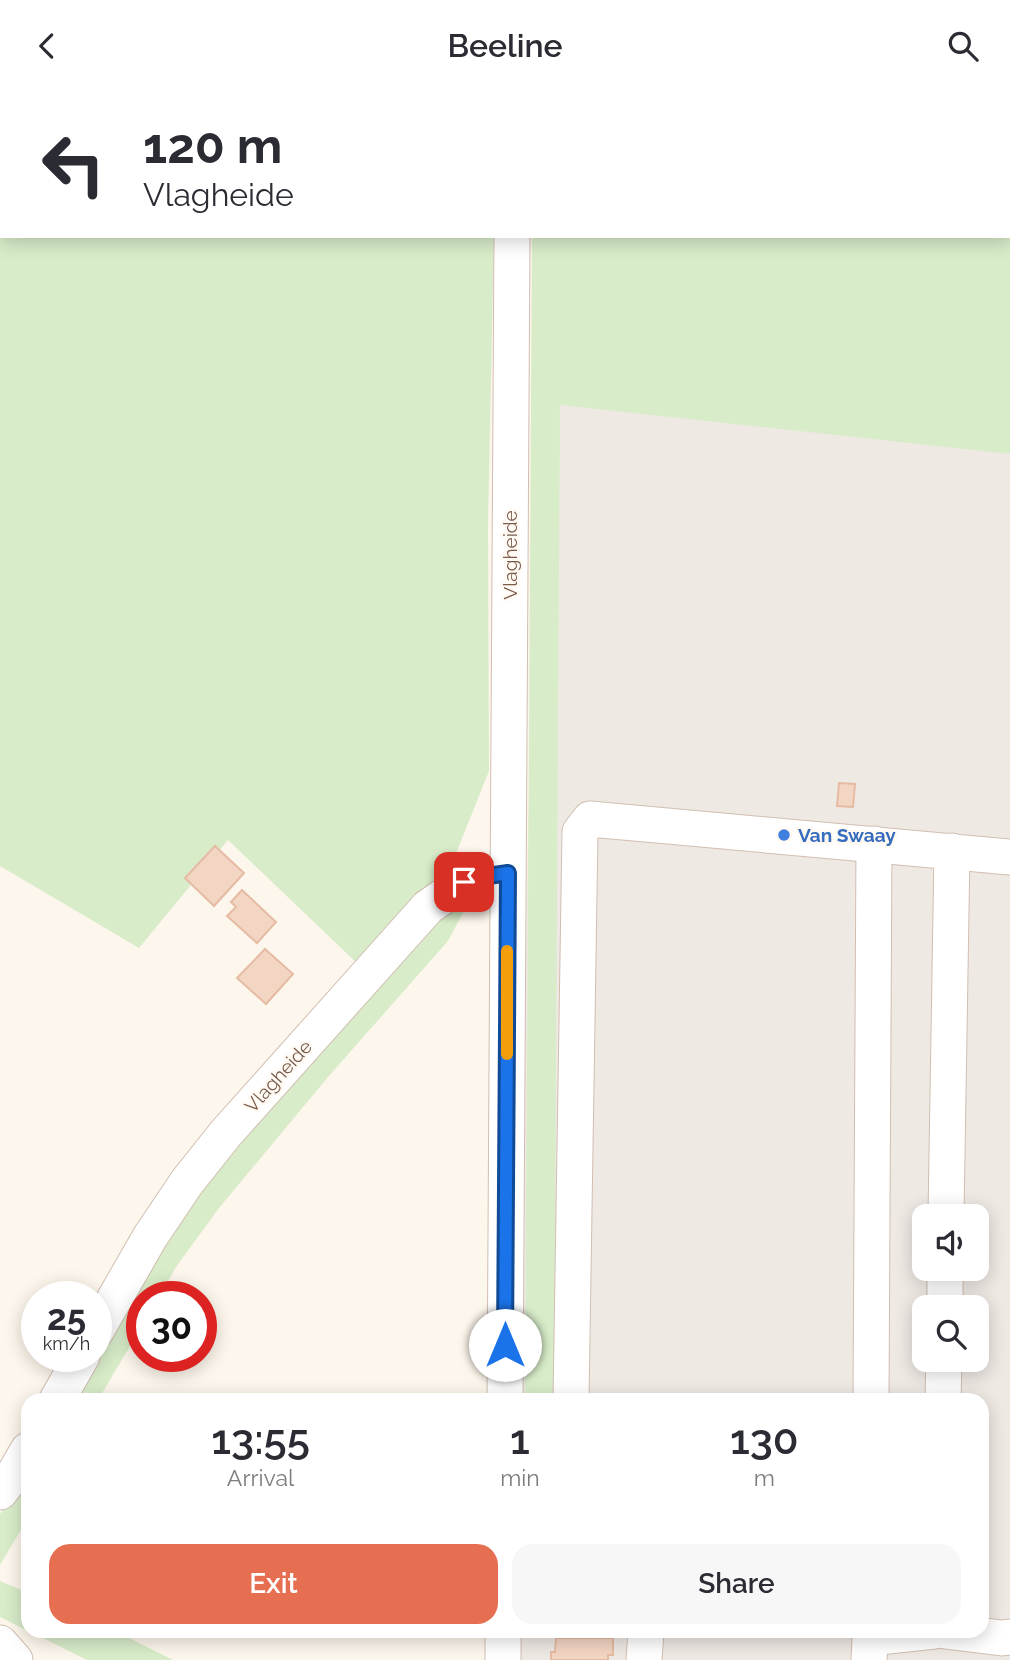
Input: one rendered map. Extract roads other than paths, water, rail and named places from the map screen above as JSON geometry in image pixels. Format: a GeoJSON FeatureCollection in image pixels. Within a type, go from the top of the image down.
{"type":"FeatureCollection","features":[{"type":"Feature","properties":{"kind":"street","name":"Vlagheide"},"geometry":{"type":"LineString","coordinates":[[505,1393],[512,238]]}},
{"type":"Feature","properties":{"kind":"street"},"geometry":{"type":"LineString","coordinates":[[571,1393],[580,832],[590,819],[1010,857]]}},
{"type":"Feature","properties":{"kind":"street"},"geometry":{"type":"LineString","coordinates":[[871,1393],[874,844]]}},
{"type":"Feature","properties":{"kind":"street"},"geometry":{"type":"LineString","coordinates":[[946,1204],[952,851]]}},
{"type":"Feature","properties":{"kind":"street","name":"Vlagheide"},"geometry":{"type":"LineString","coordinates":[[112,1303],[150,1237],[187,1182],[226,1133],[428,907],[464,882],[508,873]]}},
{"type":"Feature","properties":{"kind":"street"},"geometry":{"type":"LineString","coordinates":[[61,1393],[73,1372]]}},
{"type":"Feature","properties":{"kind":"street"},"geometry":{"type":"LineString","coordinates":[[943,1393],[944,1372]]}},
{"type":"Feature","properties":{"kind":"street"},"geometry":{"type":"LineString","coordinates":[[0,1492],[21,1462]]}},
{"type":"Feature","properties":{"kind":"street"},"geometry":{"type":"LineString","coordinates":[[989,1636],[1010,1637]]}},
{"type":"Feature","properties":{"kind":"street"},"geometry":{"type":"LineString","coordinates":[[503,1638],[503,1660]]}},
{"type":"Feature","properties":{"kind":"street"},"geometry":{"type":"LineString","coordinates":[[644,1660],[646,1638]]}},
{"type":"Feature","properties":{"kind":"street"},"geometry":{"type":"LineString","coordinates":[[870,1643],[897,1638]]}},
{"type":"Feature","properties":{"kind":"street"},"geometry":{"type":"LineString","coordinates":[[0,1643],[15,1660]]}},
{"type":"Feature","properties":{"kind":"place","name":"Van Swaay"},"geometry":{"type":"Point","coordinates":[784,835]}}]}
